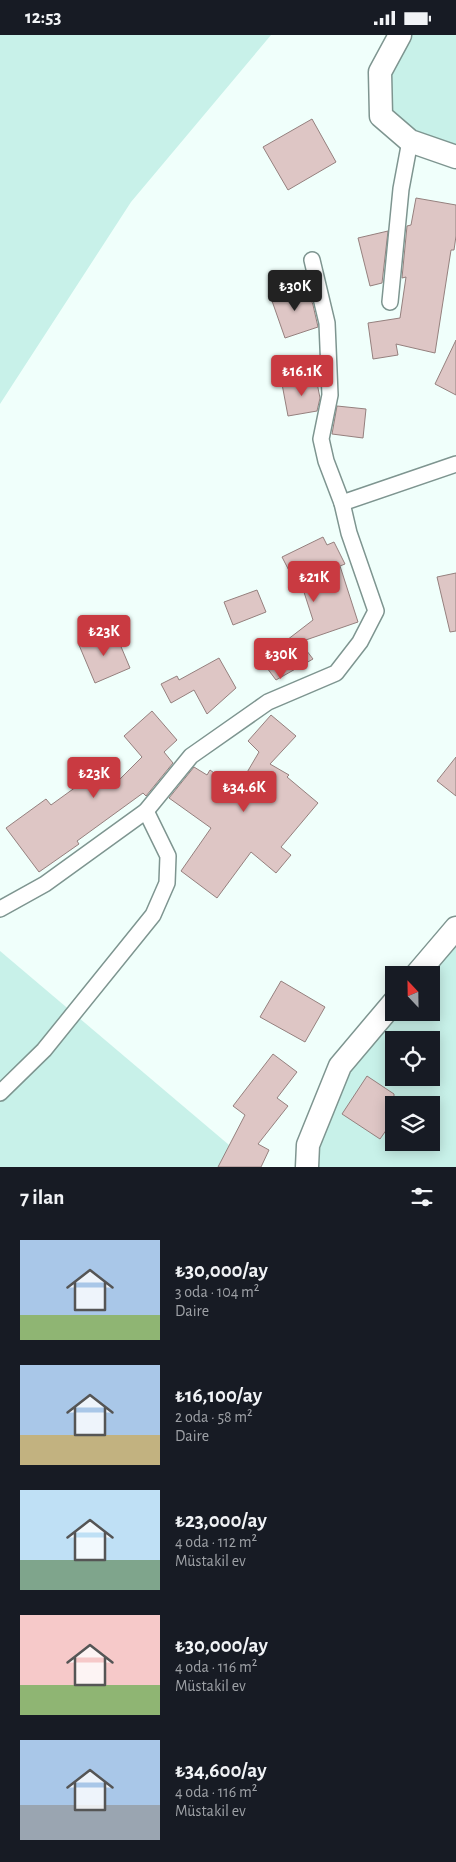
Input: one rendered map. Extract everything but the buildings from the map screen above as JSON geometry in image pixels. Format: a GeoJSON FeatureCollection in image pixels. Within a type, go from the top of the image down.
{"type":"FeatureCollection","features":[{"type":"Feature","properties":{"kind":"street"},"geometry":{"type":"LineString","coordinates":[[400,35],[380,72],[381,115],[410,141],[456,157]]}},
{"type":"Feature","properties":{"kind":"street"},"geometry":{"type":"LineString","coordinates":[[390,302],[400,189],[410,141]]}},
{"type":"Feature","properties":{"kind":"street"},"geometry":{"type":"LineString","coordinates":[[0,909],[45,884],[146,811],[191,756],[268,702],[336,673],[360,642],[376,611],[349,533],[342,503],[326,461],[321,439],[330,395],[327,323],[312,260]]}},
{"type":"Feature","properties":{"kind":"street"},"geometry":{"type":"LineString","coordinates":[[342,503],[456,464]]}},
{"type":"Feature","properties":{"kind":"street"},"geometry":{"type":"LineString","coordinates":[[0,1093],[44,1050],[154,915],[167,883],[168,856],[146,811]]}},
{"type":"Feature","properties":{"kind":"street"},"geometry":{"type":"LineString","coordinates":[[424,966],[456,928]]}},
{"type":"Feature","properties":{"kind":"street"},"geometry":{"type":"LineString","coordinates":[[307,1167],[308,1145],[340,1066],[385,1013]]}},
{"type":"Feature","properties":{"kind":"green space"},"geometry":{"type":"Polygon","coordinates":[[[0,35],[271,35],[131,202],[0,404],[0,35]]]}},
{"type":"Feature","properties":{"kind":"green space"},"geometry":{"type":"Polygon","coordinates":[[[403,35],[456,35],[456,157],[410,141],[381,90],[403,35]]]}},
{"type":"Feature","properties":{"kind":"green space"},"geometry":{"type":"Polygon","coordinates":[[[456,916],[456,1167],[314,1167],[340,1066],[386,1021],[440,1021],[440,966],[418,966],[456,916]]]}},
{"type":"Feature","properties":{"kind":"green space"},"geometry":{"type":"Polygon","coordinates":[[[0,951],[255,1167],[0,1167],[0,951]]]}}]}
